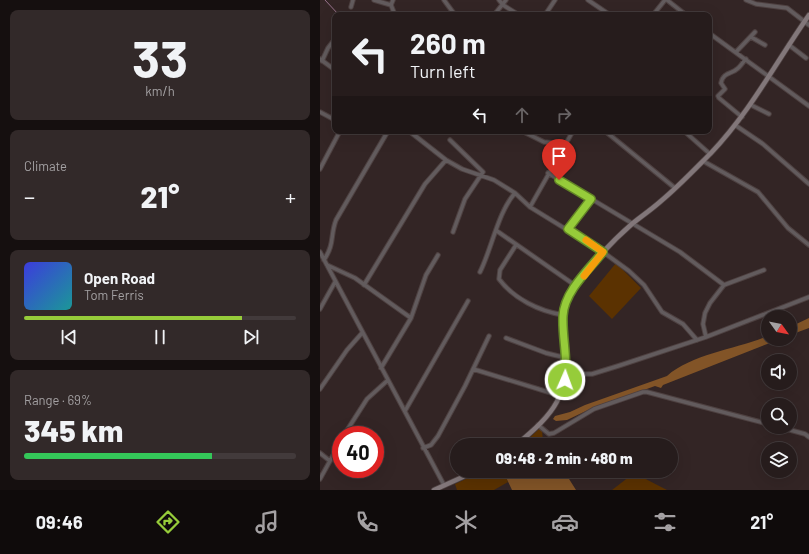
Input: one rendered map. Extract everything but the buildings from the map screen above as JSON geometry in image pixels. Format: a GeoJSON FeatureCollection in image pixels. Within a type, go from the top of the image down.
{"type":"FeatureCollection","features":[{"type":"Feature","properties":{"kind":"street"},"geometry":{"type":"LineString","coordinates":[[351,7],[353,0]]}},
{"type":"Feature","properties":{"kind":"street"},"geometry":{"type":"LineString","coordinates":[[374,0],[390,5],[394,12]]}},
{"type":"Feature","properties":{"kind":"street"},"geometry":{"type":"LineString","coordinates":[[390,5],[392,0]]}},
{"type":"Feature","properties":{"kind":"street"},"geometry":{"type":"LineString","coordinates":[[444,0],[453,12]]}},
{"type":"Feature","properties":{"kind":"street"},"geometry":{"type":"LineString","coordinates":[[499,0],[503,5],[514,12]]}},
{"type":"Feature","properties":{"kind":"street"},"geometry":{"type":"LineString","coordinates":[[497,12],[506,0]]}},
{"type":"Feature","properties":{"kind":"street"},"geometry":{"type":"LineString","coordinates":[[547,12],[555,0]]}},
{"type":"Feature","properties":{"kind":"street"},"geometry":{"type":"LineString","coordinates":[[588,0],[606,12]]}},
{"type":"Feature","properties":{"kind":"street"},"geometry":{"type":"LineString","coordinates":[[656,12],[666,0],[682,12]]}},
{"type":"Feature","properties":{"kind":"street"},"geometry":{"type":"LineString","coordinates":[[746,0],[756,4],[787,8],[807,23]]}},
{"type":"Feature","properties":{"kind":"street"},"geometry":{"type":"LineString","coordinates":[[524,438],[556,406],[561,396],[566,374],[563,315],[568,298],[576,286],[603,252],[632,224],[675,188],[710,154],[735,126],[751,105],[788,45],[807,23],[809,15]]}},
{"type":"Feature","properties":{"kind":"street"},"geometry":{"type":"LineString","coordinates":[[736,52],[755,32]]}},
{"type":"Feature","properties":{"kind":"street"},"geometry":{"type":"LineString","coordinates":[[712,35],[769,75],[809,106]]}},
{"type":"Feature","properties":{"kind":"street"},"geometry":{"type":"LineString","coordinates":[[751,37],[765,45]]}},
{"type":"Feature","properties":{"kind":"street"},"geometry":{"type":"LineString","coordinates":[[332,43],[321,60],[332,68]]}},
{"type":"Feature","properties":{"kind":"street"},"geometry":{"type":"LineString","coordinates":[[788,45],[806,58]]}},
{"type":"Feature","properties":{"kind":"street"},"geometry":{"type":"LineString","coordinates":[[742,117],[718,96],[725,89],[721,83],[722,80],[729,72],[736,70],[746,59]]}},
{"type":"Feature","properties":{"kind":"street"},"geometry":{"type":"LineString","coordinates":[[751,105],[769,114]]}},
{"type":"Feature","properties":{"kind":"street"},"geometry":{"type":"LineString","coordinates":[[320,112],[332,118]]}},
{"type":"Feature","properties":{"kind":"street"},"geometry":{"type":"LineString","coordinates":[[735,126],[763,144],[809,184]]}},
{"type":"Feature","properties":{"kind":"street"},"geometry":{"type":"LineString","coordinates":[[320,169],[338,134]]}},
{"type":"Feature","properties":{"kind":"street"},"geometry":{"type":"LineString","coordinates":[[324,260],[331,247],[336,220],[386,134]]}},
{"type":"Feature","properties":{"kind":"street"},"geometry":{"type":"LineString","coordinates":[[413,134],[446,160],[462,169],[494,180],[515,193],[530,207],[568,229],[603,252],[629,271],[644,285],[662,312],[683,324],[697,340]]}},
{"type":"Feature","properties":{"kind":"street"},"geometry":{"type":"LineString","coordinates":[[528,134],[544,142],[564,144]]}},
{"type":"Feature","properties":{"kind":"street"},"geometry":{"type":"LineString","coordinates":[[530,207],[571,134]]}},
{"type":"Feature","properties":{"kind":"street"},"geometry":{"type":"LineString","coordinates":[[609,134],[675,188]]}},
{"type":"Feature","properties":{"kind":"street"},"geometry":{"type":"LineString","coordinates":[[687,134],[710,154]]}},
{"type":"Feature","properties":{"kind":"street"},"geometry":{"type":"LineString","coordinates":[[450,140],[481,169],[482,175],[465,199],[453,232]]}},
{"type":"Feature","properties":{"kind":"street"},"geometry":{"type":"LineString","coordinates":[[364,285],[425,184],[446,160]]}},
{"type":"Feature","properties":{"kind":"street"},"geometry":{"type":"LineString","coordinates":[[703,161],[758,192],[788,228],[809,245]]}},
{"type":"Feature","properties":{"kind":"street"},"geometry":{"type":"LineString","coordinates":[[548,174],[680,252],[724,286]]}},
{"type":"Feature","properties":{"kind":"street"},"geometry":{"type":"LineString","coordinates":[[480,272],[497,231],[505,206],[515,193]]}},
{"type":"Feature","properties":{"kind":"street"},"geometry":{"type":"LineString","coordinates":[[568,229],[591,199]]}},
{"type":"Feature","properties":{"kind":"street"},"geometry":{"type":"LineString","coordinates":[[497,231],[576,286]]}},
{"type":"Feature","properties":{"kind":"street"},"geometry":{"type":"LineString","coordinates":[[516,245],[500,270],[499,279],[510,290],[532,305],[542,310],[563,315]]}},
{"type":"Feature","properties":{"kind":"street"},"geometry":{"type":"LineString","coordinates":[[320,252],[444,485]]}},
{"type":"Feature","properties":{"kind":"street"},"geometry":{"type":"LineString","coordinates":[[381,368],[411,318],[426,276],[438,255]]}},
{"type":"Feature","properties":{"kind":"street"},"geometry":{"type":"LineString","coordinates":[[327,265],[344,272],[411,318]]}},
{"type":"Feature","properties":{"kind":"street"},"geometry":{"type":"LineString","coordinates":[[706,337],[703,324],[705,313],[724,286],[764,270]]}},
{"type":"Feature","properties":{"kind":"street"},"geometry":{"type":"LineString","coordinates":[[320,309],[335,282]]}},
{"type":"Feature","properties":{"kind":"street"},"geometry":{"type":"LineString","coordinates":[[566,374],[592,374],[602,371],[706,337],[809,297]]}},
{"type":"Feature","properties":{"kind":"street"},"geometry":{"type":"LineString","coordinates":[[405,411],[468,300]]}},
{"type":"Feature","properties":{"kind":"street"},"geometry":{"type":"LineString","coordinates":[[320,389],[322,381],[362,333]]}},
{"type":"Feature","properties":{"kind":"street"},"geometry":{"type":"LineString","coordinates":[[424,448],[433,443],[438,436],[473,369],[488,336]]}},
{"type":"Feature","properties":{"kind":"street"},"geometry":{"type":"LineString","coordinates":[[506,338],[546,353],[566,358]]}},
{"type":"Feature","properties":{"kind":"street"},"geometry":{"type":"LineString","coordinates":[[473,369],[561,396]]}},
{"type":"Feature","properties":{"kind":"street"},"geometry":{"type":"LineString","coordinates":[[350,426],[367,399],[388,380]]}},
{"type":"Feature","properties":{"kind":"street"},"geometry":{"type":"LineString","coordinates":[[538,425],[549,434],[554,433],[594,409],[647,392],[761,422]]}},
{"type":"Feature","properties":{"kind":"street"},"geometry":{"type":"LineString","coordinates":[[797,432],[809,437]]}},
{"type":"Feature","properties":{"kind":"street"},"geometry":{"type":"LineString","coordinates":[[320,453],[330,461]]}},
{"type":"Feature","properties":{"kind":"street"},"geometry":{"type":"LineString","coordinates":[[320,479],[332,457]]}},
{"type":"Feature","properties":{"kind":"street"},"geometry":{"type":"LineString","coordinates":[[434,490],[460,478]]}},
{"type":"Feature","properties":{"kind":"shaded area"},"geometry":{"type":"Polygon","coordinates":[[[616,263],[641,288],[612,319],[589,296],[616,263]]]}},
{"type":"Feature","properties":{"kind":"shaded area"},"geometry":{"type":"Polygon","coordinates":[[[809,318],[809,328],[797,332],[797,324],[809,318]]]}},
{"type":"Feature","properties":{"kind":"shaded area"},"geometry":{"type":"Polygon","coordinates":[[[761,339],[762,346],[663,385],[661,388],[655,386],[586,411],[567,420],[556,421],[553,419],[555,416],[570,412],[585,405],[667,376],[677,368],[702,357],[761,339]]]}},
{"type":"Feature","properties":{"kind":"shaded area"},"geometry":{"type":"Polygon","coordinates":[[[540,428],[542,430],[543,438],[529,438],[540,428]]]}},
{"type":"Feature","properties":{"kind":"shaded area"},"geometry":{"type":"Polygon","coordinates":[[[468,478],[506,478],[508,482],[494,490],[457,490],[455,484],[468,478]]]}},
{"type":"Feature","properties":{"kind":"shaded area"},"geometry":{"type":"Polygon","coordinates":[[[506,478],[568,478],[576,490],[512,490],[506,478]]]}},
{"type":"Feature","properties":{"kind":"shaded area"},"geometry":{"type":"Polygon","coordinates":[[[628,478],[644,478],[667,490],[612,490],[628,478]]]}},
{"type":"Feature","properties":{"kind":"waterway"},"geometry":{"type":"LineString","coordinates":[[325,0],[336,12]]}},
{"type":"Feature","properties":{"kind":"slow traffic"},"geometry":{"type":"LineString","coordinates":[[584,276],[603,252],[586,240]]}},
{"type":"Feature","properties":{"kind":"route"},"geometry":{"type":"LineString","coordinates":[[559,180],[591,199],[568,229],[603,252],[576,286],[565,305],[563,315],[566,358],[565,380]]}}]}
